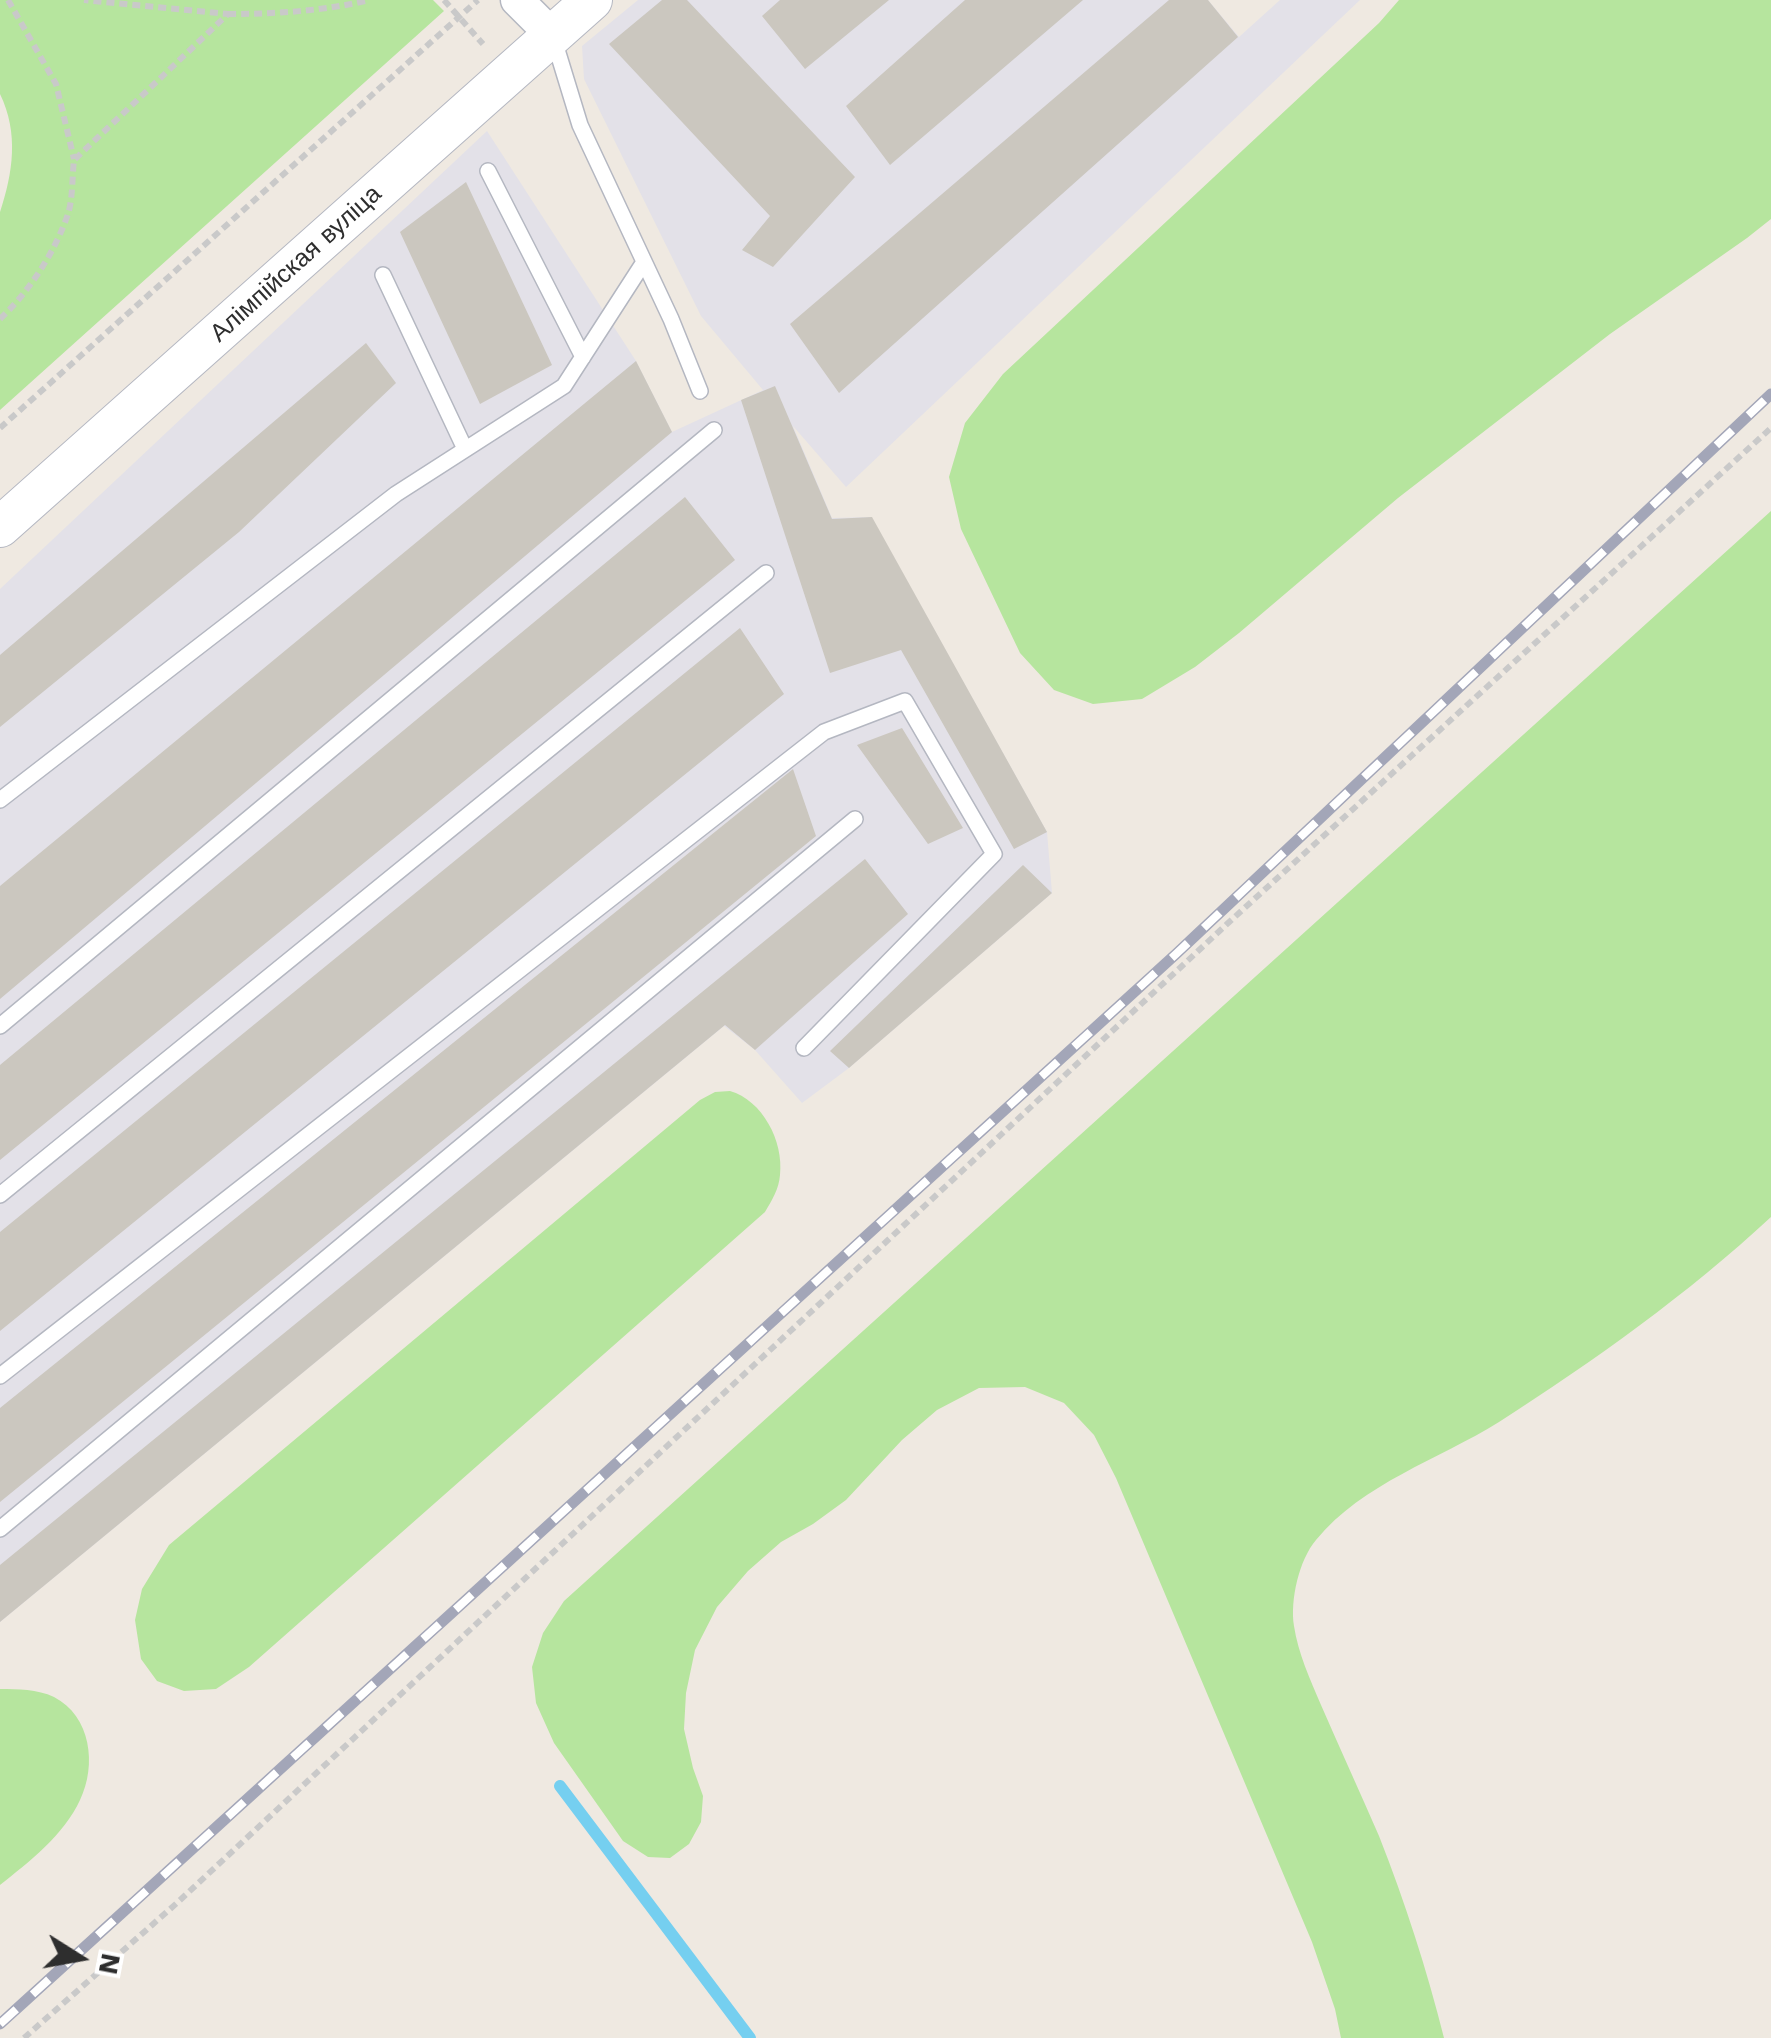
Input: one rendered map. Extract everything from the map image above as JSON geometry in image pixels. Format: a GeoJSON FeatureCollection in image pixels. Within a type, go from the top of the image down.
{"type":"FeatureCollection","features":[{"type":"Feature","properties":{"kind":"street"},"geometry":{"type":"LineString","coordinates":[[517,0],[552,36]]}},
{"type":"Feature","properties":{"kind":"street","name":"Алімпійская вуліца"},"geometry":{"type":"LineString","coordinates":[[0,528],[592,0]]}},
{"type":"Feature","properties":{"kind":"lane"},"geometry":{"type":"LineString","coordinates":[[552,36],[580,125],[700,391]]}},
{"type":"Feature","properties":{"kind":"lane"},"geometry":{"type":"LineString","coordinates":[[488,171],[583,357]]}},
{"type":"Feature","properties":{"kind":"lane"},"geometry":{"type":"LineString","coordinates":[[0,800],[396,494],[564,386],[644,262]]}},
{"type":"Feature","properties":{"kind":"lane"},"geometry":{"type":"LineString","coordinates":[[383,274],[465,449]]}},
{"type":"Feature","properties":{"kind":"lane"},"geometry":{"type":"LineString","coordinates":[[0,1026],[714,430]]}},
{"type":"Feature","properties":{"kind":"lane"},"geometry":{"type":"LineString","coordinates":[[0,1195],[766,573]]}},
{"type":"Feature","properties":{"kind":"lane"},"geometry":{"type":"LineString","coordinates":[[0,1376],[824,732],[905,701],[994,854],[804,1048]]}},
{"type":"Feature","properties":{"kind":"lane"},"geometry":{"type":"LineString","coordinates":[[0,1529],[855,819]]}},
{"type":"Feature","properties":{"kind":"path"},"geometry":{"type":"LineString","coordinates":[[0,319],[45,262],[69,212],[74,160],[56,84],[8,0]]}},
{"type":"Feature","properties":{"kind":"path"},"geometry":{"type":"LineString","coordinates":[[84,0],[228,14],[283,14],[370,0]]}},
{"type":"Feature","properties":{"kind":"path"},"geometry":{"type":"LineString","coordinates":[[444,0],[483,45]]}},
{"type":"Feature","properties":{"kind":"path"},"geometry":{"type":"LineString","coordinates":[[0,428],[478,0]]}},
{"type":"Feature","properties":{"kind":"path"},"geometry":{"type":"LineString","coordinates":[[74,160],[228,14]]}},
{"type":"Feature","properties":{"kind":"path"},"geometry":{"type":"LineString","coordinates":[[24,2038],[178,1902],[1241,910],[1771,428]]}},
{"type":"Feature","properties":{"kind":"shaded area"},"geometry":{"type":"Polygon","coordinates":[[[638,0],[1208,0],[1239,37],[1280,0],[1360,0],[846,487],[793,426],[832,518],[871,517],[1047,832],[1052,893],[849,1068],[802,1103],[755,1050],[724,1026],[0,1622],[0,589],[487,131],[636,361],[672,432],[763,390],[701,316],[584,79],[582,46],[638,0]]]}},
{"type":"Feature","properties":{"kind":"green space"},"geometry":{"type":"Polygon","coordinates":[[[0,0],[433,0],[444,11],[0,410],[0,212],[8,183],[12,138],[0,94],[0,0]]]}},
{"type":"Feature","properties":{"kind":"green space"},"geometry":{"type":"Polygon","coordinates":[[[1399,0],[1771,0],[1771,219],[1610,334],[1398,498],[1195,667],[1142,699],[1093,704],[1054,690],[1020,653],[961,529],[949,477],[965,423],[1003,374],[1399,0]]]}},
{"type":"Feature","properties":{"kind":"green space"},"geometry":{"type":"Polygon","coordinates":[[[1771,511],[1771,1217],[1674,1300],[1570,1375],[1476,1436],[1356,1503],[1316,1540],[1297,1581],[1293,1616],[1301,1656],[1389,1861],[1444,2038],[1341,2038],[1312,1942],[1116,1478],[1094,1435],[1064,1403],[1025,1387],[979,1388],[937,1410],[902,1440],[846,1500],[781,1542],[748,1571],[717,1607],[695,1650],[686,1693],[684,1729],[703,1796],[701,1822],[689,1844],[670,1858],[648,1857],[623,1841],[554,1743],[536,1703],[532,1667],[543,1633],[564,1601],[1771,511]]]}},
{"type":"Feature","properties":{"kind":"green space"},"geometry":{"type":"Polygon","coordinates":[[[730,1091],[761,1113],[778,1149],[779,1180],[765,1212],[249,1667],[216,1689],[184,1691],[157,1681],[141,1659],[135,1620],[142,1589],[169,1545],[700,1100],[715,1092],[730,1091]]]}},
{"type":"Feature","properties":{"kind":"green space"},"geometry":{"type":"Polygon","coordinates":[[[0,1689],[41,1692],[66,1705],[83,1729],[89,1757],[85,1786],[65,1825],[0,1885],[0,1689]]]}},
{"type":"Feature","properties":{"kind":"building"},"geometry":{"type":"Polygon","coordinates":[[[662,0],[687,0],[855,177],[773,267],[742,250],[770,216],[609,44],[662,0]]]}},
{"type":"Feature","properties":{"kind":"building"},"geometry":{"type":"Polygon","coordinates":[[[780,0],[889,0],[805,69],[762,16],[780,0]]]}},
{"type":"Feature","properties":{"kind":"building"},"geometry":{"type":"Polygon","coordinates":[[[965,0],[1083,0],[890,165],[846,106],[965,0]]]}},
{"type":"Feature","properties":{"kind":"building"},"geometry":{"type":"Polygon","coordinates":[[[1169,0],[1208,0],[1238,37],[839,393],[790,324],[1169,0]]]}},
{"type":"Feature","properties":{"kind":"building"},"geometry":{"type":"Polygon","coordinates":[[[466,182],[552,365],[480,404],[400,232],[466,182]]]}},
{"type":"Feature","properties":{"kind":"building"},"geometry":{"type":"Polygon","coordinates":[[[366,343],[396,383],[239,532],[0,727],[0,655],[366,343]]]}},
{"type":"Feature","properties":{"kind":"building"},"geometry":{"type":"Polygon","coordinates":[[[636,361],[672,432],[0,999],[0,886],[636,361]]]}},
{"type":"Feature","properties":{"kind":"building"},"geometry":{"type":"Polygon","coordinates":[[[775,386],[832,519],[872,517],[1047,832],[1014,849],[901,650],[830,673],[741,400],[775,386]]]}},
{"type":"Feature","properties":{"kind":"building"},"geometry":{"type":"Polygon","coordinates":[[[685,497],[735,560],[0,1160],[0,1065],[685,497]]]}},
{"type":"Feature","properties":{"kind":"building"},"geometry":{"type":"Polygon","coordinates":[[[740,628],[784,694],[0,1331],[0,1232],[740,628]]]}},
{"type":"Feature","properties":{"kind":"building"},"geometry":{"type":"Polygon","coordinates":[[[902,728],[963,828],[928,844],[857,745],[902,728]]]}},
{"type":"Feature","properties":{"kind":"building"},"geometry":{"type":"Polygon","coordinates":[[[793,769],[816,836],[0,1502],[0,1408],[793,769]]]}},
{"type":"Feature","properties":{"kind":"building"},"geometry":{"type":"Polygon","coordinates":[[[865,859],[908,914],[755,1050],[725,1025],[0,1622],[0,1565],[865,859]]]}},
{"type":"Feature","properties":{"kind":"building"},"geometry":{"type":"Polygon","coordinates":[[[1023,865],[1052,893],[849,1068],[830,1051],[1023,865]]]}},
{"type":"Feature","properties":{"kind":"waterway"},"geometry":{"type":"LineString","coordinates":[[560,1786],[750,2038]]}},
{"type":"Feature","properties":{"kind":"railway"},"geometry":{"type":"LineString","coordinates":[[0,2024],[1176,954],[1771,394]]}}]}
